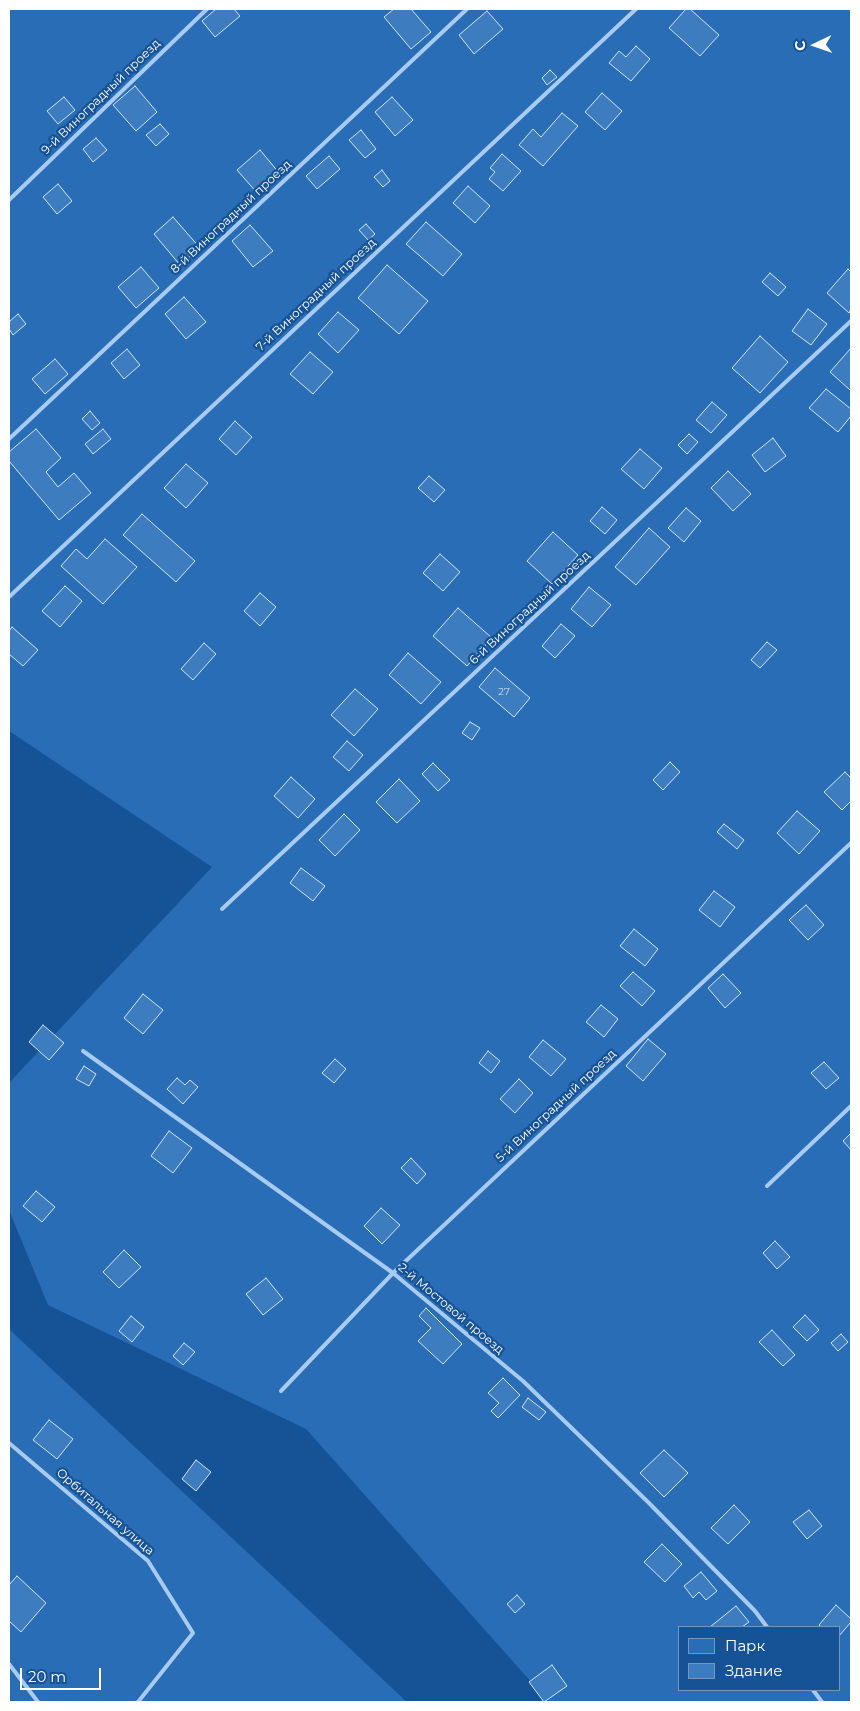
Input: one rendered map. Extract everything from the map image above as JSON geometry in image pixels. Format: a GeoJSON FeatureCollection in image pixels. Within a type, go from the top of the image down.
{"type":"FeatureCollection","features":[{"type":"Feature","properties":{"kind":"lane","name":"9-й Виноградный проезд"},"geometry":{"type":"LineString","coordinates":[[9,200],[207,9]]}},
{"type":"Feature","properties":{"kind":"lane","name":"8-й Виноградный проезд"},"geometry":{"type":"LineString","coordinates":[[9,439],[467,9]]}},
{"type":"Feature","properties":{"kind":"lane","name":"7-й Виноградный проезд"},"geometry":{"type":"LineString","coordinates":[[9,597],[636,9]]}},
{"type":"Feature","properties":{"kind":"lane","name":"6-й Виноградный проезд"},"geometry":{"type":"LineString","coordinates":[[222,909],[851,321]]}},
{"type":"Feature","properties":{"kind":"lane","name":"5-й Виноградный проезд"},"geometry":{"type":"LineString","coordinates":[[281,1391],[393,1273],[851,843]]}},
{"type":"Feature","properties":{"kind":"lane","name":"2-й Мостовой проезд"},"geometry":{"type":"LineString","coordinates":[[83,1051],[393,1273],[523,1381],[655,1509],[755,1611],[766,1626]]}},
{"type":"Feature","properties":{"kind":"lane"},"geometry":{"type":"LineString","coordinates":[[767,1186],[851,1106]]}},
{"type":"Feature","properties":{"kind":"lane","name":"Орбитальная улица"},"geometry":{"type":"LineString","coordinates":[[9,1443],[148,1562],[193,1633],[138,1702]]}},
{"type":"Feature","properties":{"kind":"lane"},"geometry":{"type":"LineString","coordinates":[[9,1664],[38,1702]]}},
{"type":"Feature","properties":{"kind":"lane"},"geometry":{"type":"LineString","coordinates":[[814,1691],[822,1702]]}},
{"type":"Feature","properties":{"kind":"green space"},"geometry":{"type":"Polygon","coordinates":[[[9,9],[851,9],[851,1702],[549,1702],[306,1429],[48,1305],[9,1210],[9,1083],[212,867],[9,731],[9,9]]]}},
{"type":"Feature","properties":{"kind":"green space"},"geometry":{"type":"Polygon","coordinates":[[[9,1329],[407,1702],[9,1702],[9,1329]]]}},
{"type":"Feature","properties":{"kind":"building"},"geometry":{"type":"Polygon","coordinates":[[[216,9],[234,9],[240,16],[215,37],[202,21],[216,9]]]}},
{"type":"Feature","properties":{"kind":"building"},"geometry":{"type":"Polygon","coordinates":[[[394,9],[411,9],[431,32],[411,49],[384,17],[394,9]]]}},
{"type":"Feature","properties":{"kind":"building"},"geometry":{"type":"Polygon","coordinates":[[[686,9],[690,9],[719,35],[700,56],[669,28],[686,9]]]}},
{"type":"Feature","properties":{"kind":"building"},"geometry":{"type":"Polygon","coordinates":[[[487,11],[503,29],[474,54],[459,35],[487,11]]]}},
{"type":"Feature","properties":{"kind":"building"},"geometry":{"type":"Polygon","coordinates":[[[636,46],[650,59],[631,81],[609,63],[619,51],[626,57],[636,46]]]}},
{"type":"Feature","properties":{"kind":"building"},"geometry":{"type":"Polygon","coordinates":[[[550,70],[557,77],[547,85],[542,78],[550,70]]]}},
{"type":"Feature","properties":{"kind":"building"},"geometry":{"type":"Polygon","coordinates":[[[135,86],[157,112],[136,131],[113,105],[135,86]]]}},
{"type":"Feature","properties":{"kind":"building"},"geometry":{"type":"Polygon","coordinates":[[[602,93],[622,111],[605,130],[585,112],[602,93]]]}},
{"type":"Feature","properties":{"kind":"building"},"geometry":{"type":"Polygon","coordinates":[[[64,97],[75,110],[58,124],[47,111],[64,97]]]}},
{"type":"Feature","properties":{"kind":"building"},"geometry":{"type":"Polygon","coordinates":[[[392,97],[413,120],[395,136],[375,112],[392,97]]]}},
{"type":"Feature","properties":{"kind":"building"},"geometry":{"type":"Polygon","coordinates":[[[562,113],[578,126],[543,166],[519,145],[533,129],[541,137],[562,113]]]}},
{"type":"Feature","properties":{"kind":"building"},"geometry":{"type":"Polygon","coordinates":[[[160,124],[169,134],[156,146],[146,135],[160,124]]]}},
{"type":"Feature","properties":{"kind":"building"},"geometry":{"type":"Polygon","coordinates":[[[361,130],[376,149],[365,158],[349,140],[361,130]]]}},
{"type":"Feature","properties":{"kind":"building"},"geometry":{"type":"Polygon","coordinates":[[[96,138],[107,150],[93,162],[83,149],[96,138]]]}},
{"type":"Feature","properties":{"kind":"building"},"geometry":{"type":"Polygon","coordinates":[[[260,150],[280,174],[258,194],[237,170],[260,150]]]}},
{"type":"Feature","properties":{"kind":"building"},"geometry":{"type":"Polygon","coordinates":[[[502,154],[521,171],[503,191],[489,179],[495,172],[490,168],[502,154]]]}},
{"type":"Feature","properties":{"kind":"building"},"geometry":{"type":"Polygon","coordinates":[[[329,156],[340,169],[317,189],[306,176],[329,156]]]}},
{"type":"Feature","properties":{"kind":"building"},"geometry":{"type":"Polygon","coordinates":[[[382,170],[390,181],[383,187],[374,177],[382,170]]]}},
{"type":"Feature","properties":{"kind":"building"},"geometry":{"type":"Polygon","coordinates":[[[58,184],[72,201],[57,214],[43,197],[58,184]]]}},
{"type":"Feature","properties":{"kind":"building"},"geometry":{"type":"Polygon","coordinates":[[[468,186],[490,206],[475,223],[453,203],[468,186]]]}},
{"type":"Feature","properties":{"kind":"building"},"geometry":{"type":"Polygon","coordinates":[[[173,217],[200,248],[180,265],[154,234],[173,217]]]}},
{"type":"Feature","properties":{"kind":"building"},"geometry":{"type":"Polygon","coordinates":[[[426,222],[462,254],[443,276],[406,244],[426,222]]]}},
{"type":"Feature","properties":{"kind":"building"},"geometry":{"type":"Polygon","coordinates":[[[366,224],[375,234],[368,240],[359,230],[366,224]]]}},
{"type":"Feature","properties":{"kind":"building"},"geometry":{"type":"Polygon","coordinates":[[[250,225],[273,251],[253,267],[232,241],[250,225]]]}},
{"type":"Feature","properties":{"kind":"building"},"geometry":{"type":"Polygon","coordinates":[[[387,265],[428,301],[399,334],[358,298],[387,265]]]}},
{"type":"Feature","properties":{"kind":"building"},"geometry":{"type":"Polygon","coordinates":[[[141,267],[159,288],[136,308],[118,287],[141,267]]]}},
{"type":"Feature","properties":{"kind":"building"},"geometry":{"type":"Polygon","coordinates":[[[848,269],[851,272],[851,309],[849,313],[827,293],[848,269]]]}},
{"type":"Feature","properties":{"kind":"building"},"geometry":{"type":"Polygon","coordinates":[[[770,273],[786,287],[778,296],[762,282],[770,273]]]}},
{"type":"Feature","properties":{"kind":"building"},"geometry":{"type":"Polygon","coordinates":[[[184,297],[206,322],[186,339],[165,314],[184,297]]]}},
{"type":"Feature","properties":{"kind":"building"},"geometry":{"type":"Polygon","coordinates":[[[808,309],[827,324],[811,345],[792,331],[808,309]]]}},
{"type":"Feature","properties":{"kind":"building"},"geometry":{"type":"Polygon","coordinates":[[[338,312],[359,330],[338,353],[318,334],[338,312]]]}},
{"type":"Feature","properties":{"kind":"building"},"geometry":{"type":"Polygon","coordinates":[[[18,314],[26,324],[13,335],[9,329],[9,322],[18,314]]]}},
{"type":"Feature","properties":{"kind":"building"},"geometry":{"type":"Polygon","coordinates":[[[760,336],[788,362],[760,393],[732,368],[760,336]]]}},
{"type":"Feature","properties":{"kind":"building"},"geometry":{"type":"Polygon","coordinates":[[[851,348],[851,388],[850,390],[830,372],[851,348]]]}},
{"type":"Feature","properties":{"kind":"building"},"geometry":{"type":"Polygon","coordinates":[[[127,349],[140,365],[124,379],[111,363],[127,349]]]}},
{"type":"Feature","properties":{"kind":"building"},"geometry":{"type":"Polygon","coordinates":[[[310,352],[333,372],[313,394],[290,374],[310,352]]]}},
{"type":"Feature","properties":{"kind":"building"},"geometry":{"type":"Polygon","coordinates":[[[55,359],[68,374],[45,394],[32,379],[55,359]]]}},
{"type":"Feature","properties":{"kind":"building"},"geometry":{"type":"Polygon","coordinates":[[[826,389],[851,409],[851,416],[838,432],[809,408],[826,389]]]}},
{"type":"Feature","properties":{"kind":"building"},"geometry":{"type":"Polygon","coordinates":[[[712,402],[727,415],[711,433],[696,420],[712,402]]]}},
{"type":"Feature","properties":{"kind":"building"},"geometry":{"type":"Polygon","coordinates":[[[90,411],[100,423],[92,430],[82,419],[90,411]]]}},
{"type":"Feature","properties":{"kind":"building"},"geometry":{"type":"Polygon","coordinates":[[[235,421],[252,437],[236,455],[219,439],[235,421]]]}},
{"type":"Feature","properties":{"kind":"building"},"geometry":{"type":"Polygon","coordinates":[[[36,429],[61,458],[46,472],[58,487],[74,473],[91,493],[59,520],[9,461],[9,452],[36,429]]]}},
{"type":"Feature","properties":{"kind":"building"},"geometry":{"type":"Polygon","coordinates":[[[103,429],[111,439],[93,454],[85,444],[103,429]]]}},
{"type":"Feature","properties":{"kind":"building"},"geometry":{"type":"Polygon","coordinates":[[[689,434],[698,442],[687,454],[678,445],[689,434]]]}},
{"type":"Feature","properties":{"kind":"building"},"geometry":{"type":"Polygon","coordinates":[[[773,438],[786,456],[765,472],[752,455],[773,438]]]}},
{"type":"Feature","properties":{"kind":"building"},"geometry":{"type":"Polygon","coordinates":[[[640,449],[662,468],[644,489],[621,469],[640,449]]]}},
{"type":"Feature","properties":{"kind":"building"},"geometry":{"type":"Polygon","coordinates":[[[186,464],[208,483],[186,508],[164,488],[186,464]]]}},
{"type":"Feature","properties":{"kind":"building"},"geometry":{"type":"Polygon","coordinates":[[[728,471],[751,494],[733,511],[711,488],[728,471]]]}},
{"type":"Feature","properties":{"kind":"building"},"geometry":{"type":"Polygon","coordinates":[[[429,476],[445,490],[434,502],[418,488],[429,476]]]}},
{"type":"Feature","properties":{"kind":"building"},"geometry":{"type":"Polygon","coordinates":[[[602,507],[617,520],[605,534],[590,521],[602,507]]]}},
{"type":"Feature","properties":{"kind":"building"},"geometry":{"type":"Polygon","coordinates":[[[686,508],[701,521],[684,542],[668,528],[686,508]]]}},
{"type":"Feature","properties":{"kind":"building"},"geometry":{"type":"Polygon","coordinates":[[[142,514],[195,561],[176,582],[123,535],[142,514]]]}},
{"type":"Feature","properties":{"kind":"building"},"geometry":{"type":"Polygon","coordinates":[[[649,528],[670,547],[636,585],[615,567],[649,528]]]}},
{"type":"Feature","properties":{"kind":"building"},"geometry":{"type":"Polygon","coordinates":[[[553,532],[578,555],[552,584],[527,561],[553,532]]]}},
{"type":"Feature","properties":{"kind":"building"},"geometry":{"type":"Polygon","coordinates":[[[105,539],[137,567],[103,604],[61,566],[76,549],[87,559],[105,539]]]}},
{"type":"Feature","properties":{"kind":"building"},"geometry":{"type":"Polygon","coordinates":[[[440,554],[460,572],[443,591],[423,573],[440,554]]]}},
{"type":"Feature","properties":{"kind":"building"},"geometry":{"type":"Polygon","coordinates":[[[65,586],[82,601],[60,627],[42,611],[65,586]]]}},
{"type":"Feature","properties":{"kind":"building"},"geometry":{"type":"Polygon","coordinates":[[[589,587],[611,605],[592,627],[571,609],[589,587]]]}},
{"type":"Feature","properties":{"kind":"building"},"geometry":{"type":"Polygon","coordinates":[[[260,593],[276,607],[260,626],[244,611],[260,593]]]}},
{"type":"Feature","properties":{"kind":"building"},"geometry":{"type":"Polygon","coordinates":[[[458,608],[492,638],[467,666],[433,636],[458,608]]]}},
{"type":"Feature","properties":{"kind":"building"},"geometry":{"type":"Polygon","coordinates":[[[561,624],[575,636],[555,658],[542,646],[561,624]]]}},
{"type":"Feature","properties":{"kind":"building"},"geometry":{"type":"Polygon","coordinates":[[[12,627],[38,650],[23,666],[9,654],[9,631],[12,627]]]}},
{"type":"Feature","properties":{"kind":"building"},"geometry":{"type":"Polygon","coordinates":[[[767,642],[777,650],[760,668],[751,660],[767,642]]]}},
{"type":"Feature","properties":{"kind":"building"},"geometry":{"type":"Polygon","coordinates":[[[204,643],[216,654],[193,680],[181,669],[204,643]]]}},
{"type":"Feature","properties":{"kind":"building"},"geometry":{"type":"Polygon","coordinates":[[[408,653],[441,682],[421,704],[389,675],[408,653]]]}},
{"type":"Feature","properties":{"kind":"building"},"geometry":{"type":"Polygon","coordinates":[[[495,668],[530,698],[514,717],[479,687],[495,668]]]}},
{"type":"Feature","properties":{"kind":"building"},"geometry":{"type":"Polygon","coordinates":[[[355,689],[378,709],[354,736],[331,715],[355,689]]]}},
{"type":"Feature","properties":{"kind":"building"},"geometry":{"type":"Polygon","coordinates":[[[470,722],[480,728],[472,740],[462,733],[470,722]]]}},
{"type":"Feature","properties":{"kind":"building"},"geometry":{"type":"Polygon","coordinates":[[[347,741],[363,755],[349,771],[333,757],[347,741]]]}},
{"type":"Feature","properties":{"kind":"building"},"geometry":{"type":"Polygon","coordinates":[[[670,762],[680,772],[663,790],[653,780],[670,762]]]}},
{"type":"Feature","properties":{"kind":"building"},"geometry":{"type":"Polygon","coordinates":[[[433,763],[450,780],[438,791],[422,774],[433,763]]]}},
{"type":"Feature","properties":{"kind":"building"},"geometry":{"type":"Polygon","coordinates":[[[845,772],[851,778],[851,801],[842,810],[824,792],[845,772]]]}},
{"type":"Feature","properties":{"kind":"building"},"geometry":{"type":"Polygon","coordinates":[[[291,777],[315,799],[298,818],[274,796],[291,777]]]}},
{"type":"Feature","properties":{"kind":"building"},"geometry":{"type":"Polygon","coordinates":[[[399,779],[420,801],[397,823],[376,802],[399,779]]]}},
{"type":"Feature","properties":{"kind":"building"},"geometry":{"type":"Polygon","coordinates":[[[797,811],[820,831],[799,854],[777,833],[797,811]]]}},
{"type":"Feature","properties":{"kind":"building"},"geometry":{"type":"Polygon","coordinates":[[[344,814],[360,830],[335,856],[319,840],[344,814]]]}},
{"type":"Feature","properties":{"kind":"building"},"geometry":{"type":"Polygon","coordinates":[[[724,824],[744,840],[737,849],[717,832],[724,824]]]}},
{"type":"Feature","properties":{"kind":"building"},"geometry":{"type":"Polygon","coordinates":[[[301,868],[325,886],[313,901],[290,883],[301,868]]]}},
{"type":"Feature","properties":{"kind":"building"},"geometry":{"type":"Polygon","coordinates":[[[714,891],[735,907],[720,927],[699,910],[714,891]]]}},
{"type":"Feature","properties":{"kind":"building"},"geometry":{"type":"Polygon","coordinates":[[[806,905],[824,925],[808,940],[789,920],[806,905]]]}},
{"type":"Feature","properties":{"kind":"building"},"geometry":{"type":"Polygon","coordinates":[[[634,929],[658,949],[645,966],[620,946],[634,929]]]}},
{"type":"Feature","properties":{"kind":"building"},"geometry":{"type":"Polygon","coordinates":[[[633,972],[655,991],[642,1006],[620,986],[633,972]]]}},
{"type":"Feature","properties":{"kind":"building"},"geometry":{"type":"Polygon","coordinates":[[[723,974],[741,993],[725,1008],[708,988],[723,974]]]}},
{"type":"Feature","properties":{"kind":"building"},"geometry":{"type":"Polygon","coordinates":[[[143,994],[163,1010],[143,1034],[124,1018],[143,994]]]}},
{"type":"Feature","properties":{"kind":"building"},"geometry":{"type":"Polygon","coordinates":[[[601,1005],[618,1019],[604,1037],[586,1022],[601,1005]]]}},
{"type":"Feature","properties":{"kind":"building"},"geometry":{"type":"Polygon","coordinates":[[[43,1025],[64,1043],[49,1060],[29,1042],[43,1025]]]}},
{"type":"Feature","properties":{"kind":"building"},"geometry":{"type":"Polygon","coordinates":[[[648,1039],[666,1054],[643,1081],[626,1066],[648,1039]]]}},
{"type":"Feature","properties":{"kind":"building"},"geometry":{"type":"Polygon","coordinates":[[[543,1040],[566,1059],[551,1076],[529,1057],[543,1040]]]}},
{"type":"Feature","properties":{"kind":"building"},"geometry":{"type":"Polygon","coordinates":[[[488,1051],[500,1061],[491,1073],[479,1063],[488,1051]]]}},
{"type":"Feature","properties":{"kind":"building"},"geometry":{"type":"Polygon","coordinates":[[[335,1059],[346,1069],[334,1083],[322,1073],[335,1059]]]}},
{"type":"Feature","properties":{"kind":"building"},"geometry":{"type":"Polygon","coordinates":[[[824,1062],[839,1078],[826,1089],[811,1073],[824,1062]]]}},
{"type":"Feature","properties":{"kind":"building"},"geometry":{"type":"Polygon","coordinates":[[[84,1066],[96,1074],[89,1086],[76,1079],[84,1066]]]}},
{"type":"Feature","properties":{"kind":"building"},"geometry":{"type":"Polygon","coordinates":[[[177,1078],[185,1085],[190,1080],[198,1087],[183,1104],[167,1089],[177,1078]]]}},
{"type":"Feature","properties":{"kind":"building"},"geometry":{"type":"Polygon","coordinates":[[[519,1079],[533,1093],[515,1113],[500,1099],[519,1079]]]}},
{"type":"Feature","properties":{"kind":"building"},"geometry":{"type":"Polygon","coordinates":[[[169,1131],[192,1148],[173,1173],[151,1156],[169,1131]]]}},
{"type":"Feature","properties":{"kind":"building"},"geometry":{"type":"Polygon","coordinates":[[[851,1133],[851,1150],[843,1141],[851,1133]]]}},
{"type":"Feature","properties":{"kind":"building"},"geometry":{"type":"Polygon","coordinates":[[[411,1158],[426,1174],[417,1184],[401,1168],[411,1158]]]}},
{"type":"Feature","properties":{"kind":"building"},"geometry":{"type":"Polygon","coordinates":[[[36,1191],[55,1207],[42,1222],[23,1206],[36,1191]]]}},
{"type":"Feature","properties":{"kind":"building"},"geometry":{"type":"Polygon","coordinates":[[[381,1208],[400,1225],[382,1244],[364,1226],[381,1208]]]}},
{"type":"Feature","properties":{"kind":"building"},"geometry":{"type":"Polygon","coordinates":[[[775,1241],[790,1257],[777,1269],[763,1253],[775,1241]]]}},
{"type":"Feature","properties":{"kind":"building"},"geometry":{"type":"Polygon","coordinates":[[[124,1250],[141,1267],[119,1288],[103,1272],[124,1250]]]}},
{"type":"Feature","properties":{"kind":"building"},"geometry":{"type":"Polygon","coordinates":[[[266,1278],[283,1299],[263,1315],[246,1294],[266,1278]]]}},
{"type":"Feature","properties":{"kind":"building"},"geometry":{"type":"Polygon","coordinates":[[[426,1308],[462,1344],[443,1364],[418,1341],[431,1328],[419,1316],[426,1308]]]}},
{"type":"Feature","properties":{"kind":"building"},"geometry":{"type":"Polygon","coordinates":[[[805,1315],[819,1330],[807,1341],[793,1327],[805,1315]]]}},
{"type":"Feature","properties":{"kind":"building"},"geometry":{"type":"Polygon","coordinates":[[[131,1316],[144,1327],[132,1342],[119,1331],[131,1316]]]}},
{"type":"Feature","properties":{"kind":"building"},"geometry":{"type":"Polygon","coordinates":[[[772,1330],[795,1355],[783,1366],[759,1342],[772,1330]]]}},
{"type":"Feature","properties":{"kind":"building"},"geometry":{"type":"Polygon","coordinates":[[[841,1334],[848,1342],[838,1351],[831,1343],[841,1334]]]}},
{"type":"Feature","properties":{"kind":"building"},"geometry":{"type":"Polygon","coordinates":[[[184,1343],[195,1352],[183,1365],[173,1356],[184,1343]]]}},
{"type":"Feature","properties":{"kind":"building"},"geometry":{"type":"Polygon","coordinates":[[[503,1378],[520,1395],[498,1418],[491,1411],[499,1403],[488,1393],[503,1378]]]}},
{"type":"Feature","properties":{"kind":"building"},"geometry":{"type":"Polygon","coordinates":[[[528,1398],[546,1412],[539,1420],[522,1407],[528,1398]]]}},
{"type":"Feature","properties":{"kind":"building"},"geometry":{"type":"Polygon","coordinates":[[[49,1420],[73,1439],[57,1459],[33,1440],[49,1420]]]}},
{"type":"Feature","properties":{"kind":"building"},"geometry":{"type":"Polygon","coordinates":[[[664,1450],[688,1473],[664,1497],[640,1473],[664,1450]]]}},
{"type":"Feature","properties":{"kind":"building"},"geometry":{"type":"Polygon","coordinates":[[[196,1460],[211,1472],[196,1491],[182,1479],[196,1460]]]}},
{"type":"Feature","properties":{"kind":"building"},"geometry":{"type":"Polygon","coordinates":[[[734,1505],[750,1522],[728,1544],[711,1528],[734,1505]]]}},
{"type":"Feature","properties":{"kind":"building"},"geometry":{"type":"Polygon","coordinates":[[[809,1510],[822,1526],[807,1539],[793,1522],[809,1510]]]}},
{"type":"Feature","properties":{"kind":"building"},"geometry":{"type":"Polygon","coordinates":[[[662,1544],[682,1564],[665,1582],[644,1562],[662,1544]]]}},
{"type":"Feature","properties":{"kind":"building"},"geometry":{"type":"Polygon","coordinates":[[[701,1572],[717,1591],[706,1600],[699,1592],[693,1598],[684,1586],[701,1572]]]}},
{"type":"Feature","properties":{"kind":"building"},"geometry":{"type":"Polygon","coordinates":[[[17,1576],[46,1603],[21,1632],[9,1621],[9,1585],[17,1576]]]}},
{"type":"Feature","properties":{"kind":"building"},"geometry":{"type":"Polygon","coordinates":[[[517,1595],[525,1604],[515,1613],[507,1604],[517,1595]]]}},
{"type":"Feature","properties":{"kind":"building"},"geometry":{"type":"Polygon","coordinates":[[[836,1605],[851,1619],[851,1622],[840,1635],[840,1626],[819,1625],[836,1605]]]}},
{"type":"Feature","properties":{"kind":"building"},"geometry":{"type":"Polygon","coordinates":[[[736,1606],[749,1622],[743,1626],[711,1626],[736,1606]]]}},
{"type":"Feature","properties":{"kind":"building"},"geometry":{"type":"Polygon","coordinates":[[[552,1665],[567,1686],[544,1702],[529,1682],[552,1665]]]}}]}
